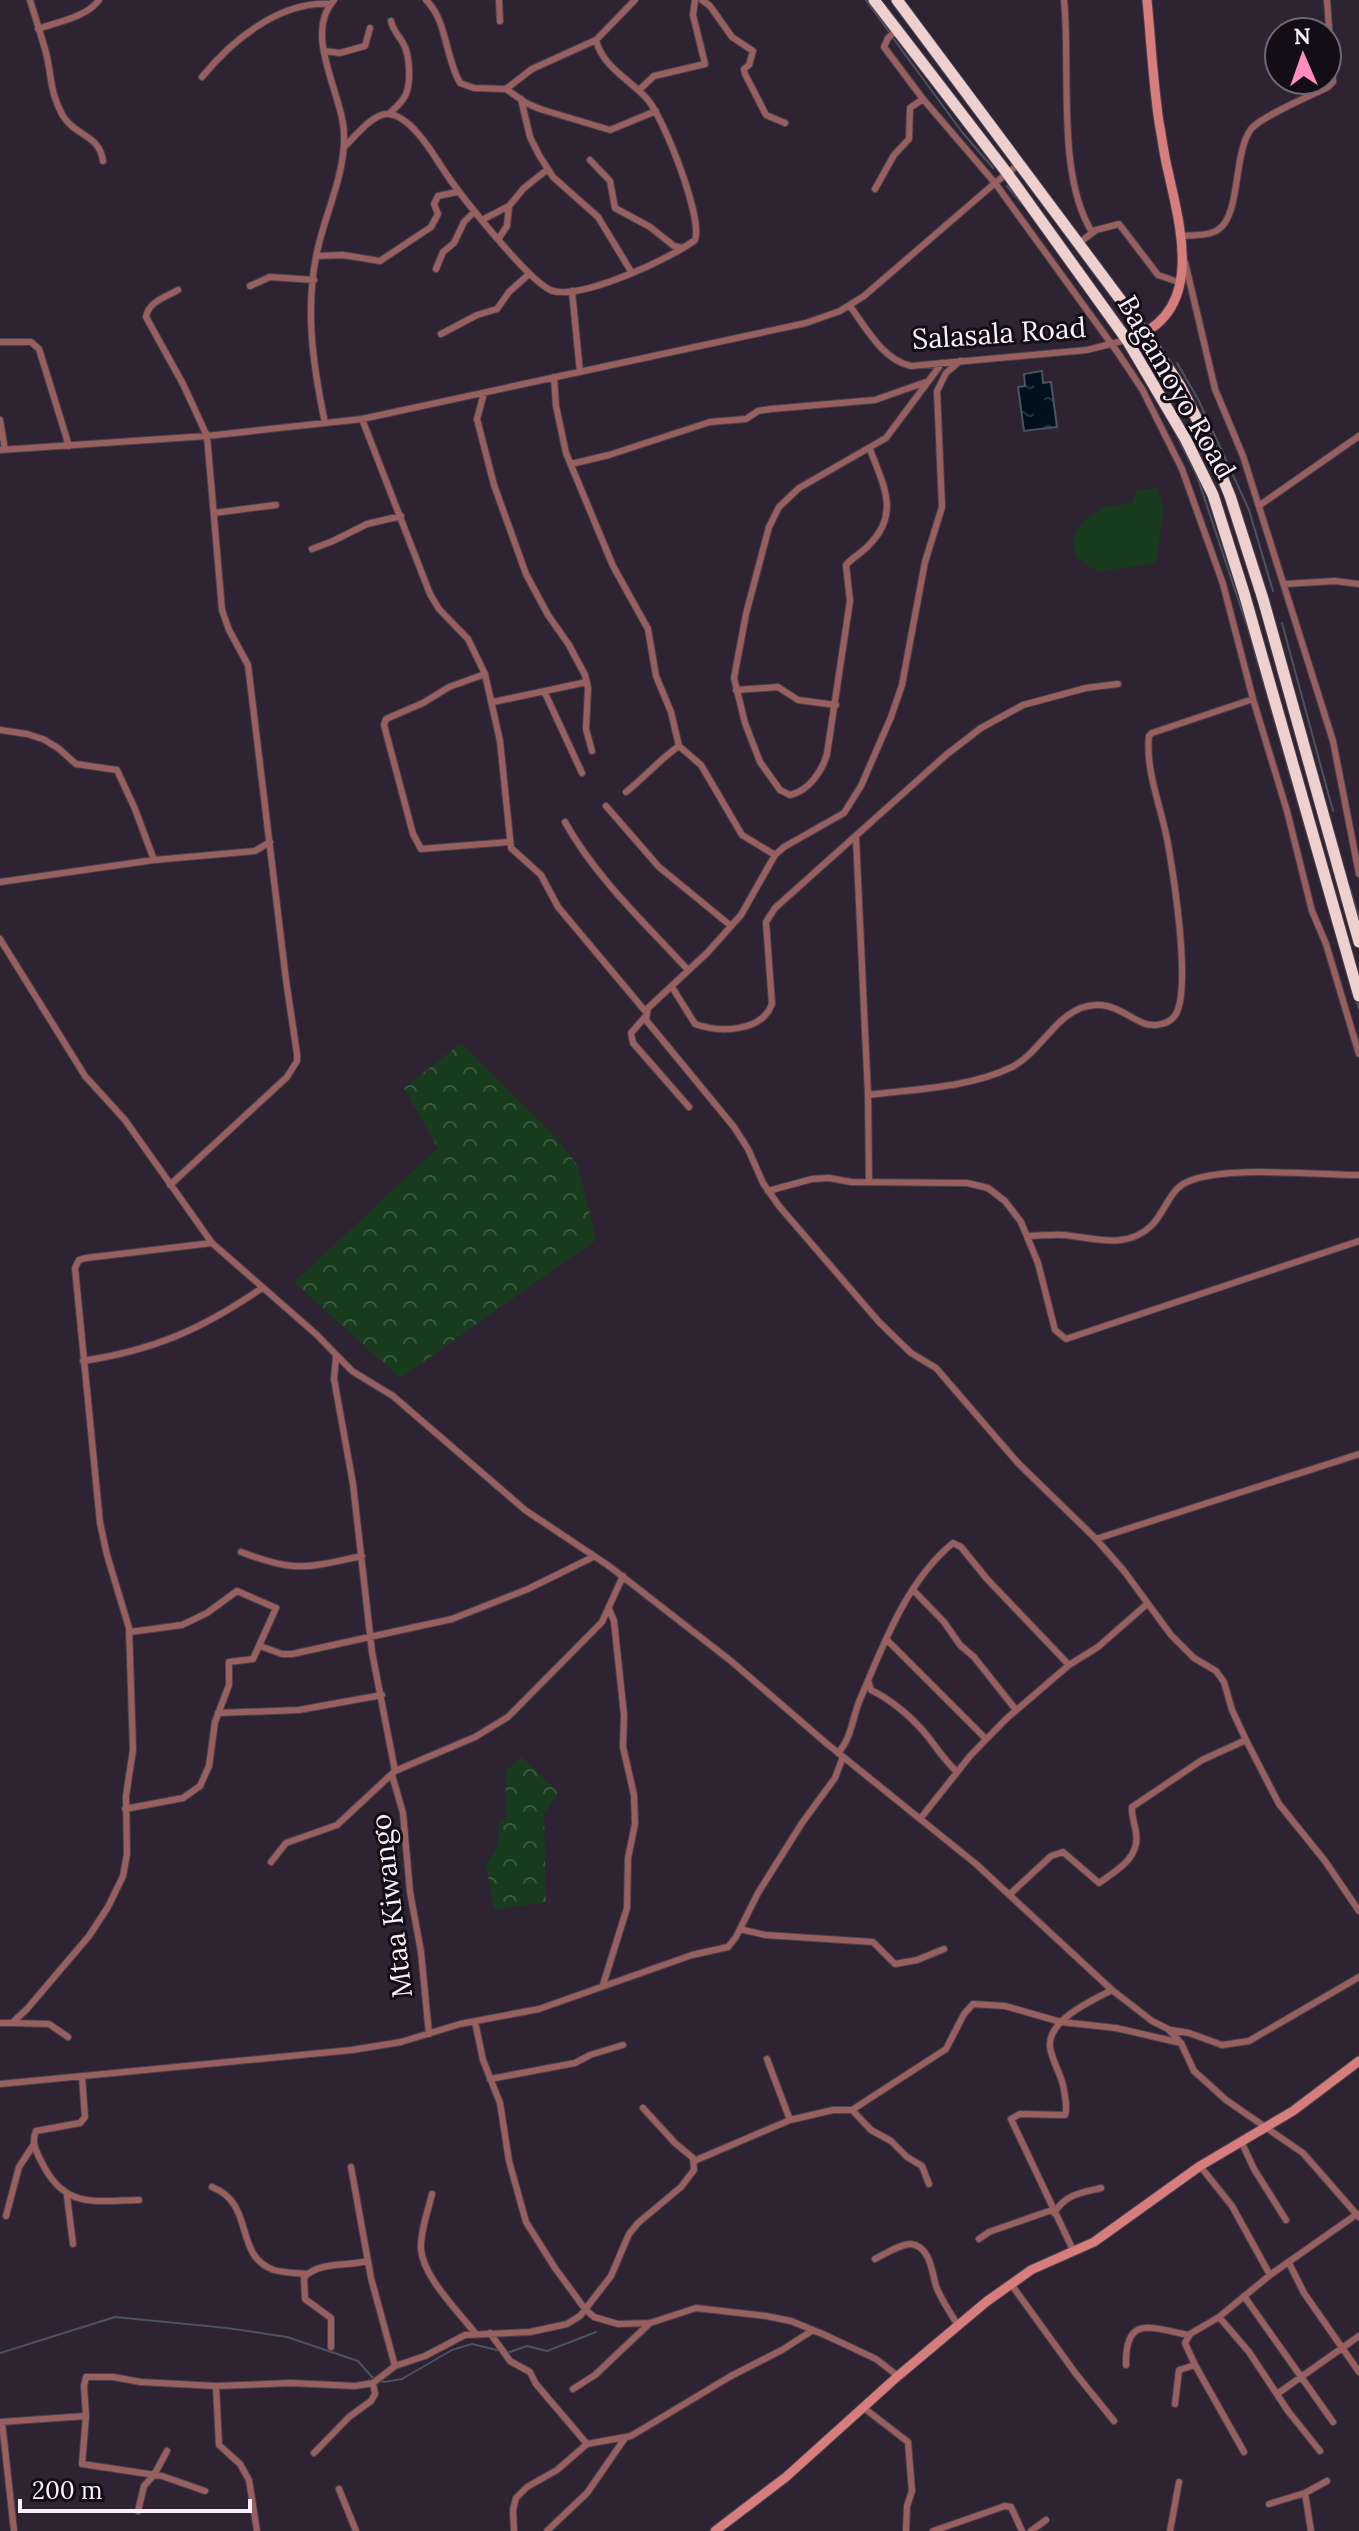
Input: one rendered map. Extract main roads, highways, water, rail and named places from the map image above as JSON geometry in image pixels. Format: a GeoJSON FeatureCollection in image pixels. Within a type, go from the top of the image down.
{"type":"FeatureCollection","features":[{"type":"Feature","properties":{"kind":"highway","name":"Bagamoyo Road"},"geometry":{"type":"LineString","coordinates":[[874,0],[1007,173],[1127,340],[1186,440],[1213,495],[1359,996]]}},
{"type":"Feature","properties":{"kind":"highway","name":"Bagamoyo Road"},"geometry":{"type":"LineString","coordinates":[[897,0],[1146,334],[1180,386],[1206,437],[1230,496],[1278,651],[1359,942]]}},
{"type":"Feature","properties":{"kind":"water"},"geometry":{"type":"Polygon","coordinates":[[[1042,371],[1043,383],[1051,382],[1057,427],[1024,431],[1018,387],[1025,386],[1024,374],[1042,371]]]}},
{"type":"Feature","properties":{"kind":"waterway"},"geometry":{"type":"LineString","coordinates":[[866,0],[890,33]]}},
{"type":"Feature","properties":{"kind":"waterway"},"geometry":{"type":"LineString","coordinates":[[893,38],[962,132],[993,168]]}},
{"type":"Feature","properties":{"kind":"waterway"},"geometry":{"type":"LineString","coordinates":[[1007,186],[1024,206]]}},
{"type":"Feature","properties":{"kind":"waterway"},"geometry":{"type":"LineString","coordinates":[[1177,363],[1198,399],[1249,510],[1273,591]]}},
{"type":"Feature","properties":{"kind":"waterway"},"geometry":{"type":"LineString","coordinates":[[1175,432],[1197,476],[1249,632],[1312,851]]}},
{"type":"Feature","properties":{"kind":"waterway"},"geometry":{"type":"LineString","coordinates":[[1282,623],[1333,811]]}},
{"type":"Feature","properties":{"kind":"waterway"},"geometry":{"type":"LineString","coordinates":[[1350,888],[1359,919]]}},
{"type":"Feature","properties":{"kind":"waterway"},"geometry":{"type":"LineString","coordinates":[[1356,1000],[1359,1009]]}},
{"type":"Feature","properties":{"kind":"waterway"},"geometry":{"type":"LineString","coordinates":[[0,2353],[115,2317],[287,2337],[358,2361],[372,2377],[384,2382],[402,2379],[452,2350],[472,2344],[501,2351]]}},
{"type":"Feature","properties":{"kind":"waterway"},"geometry":{"type":"LineString","coordinates":[[507,2353],[527,2346],[547,2351],[596,2332]]}}]}
